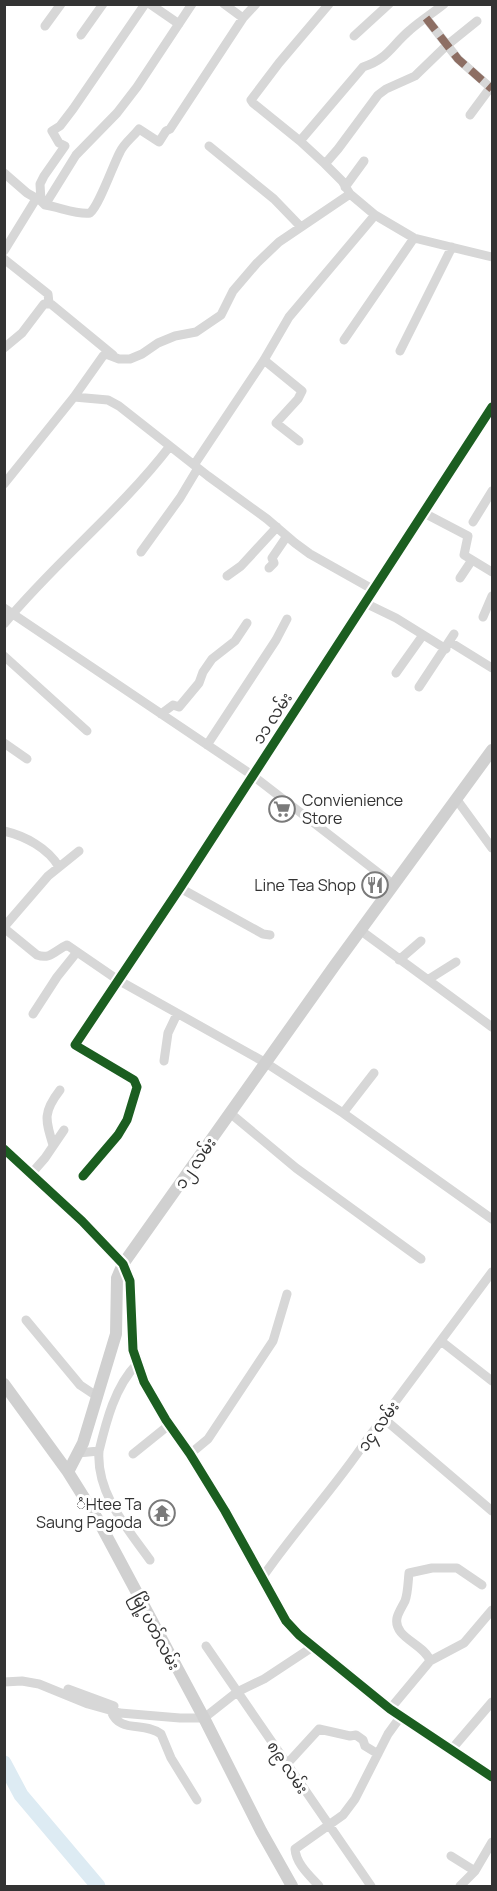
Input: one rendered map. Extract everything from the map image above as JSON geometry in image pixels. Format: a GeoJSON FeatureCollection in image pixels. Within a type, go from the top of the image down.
{"type":"FeatureCollection","features":[{"type":"Feature","properties":{"kind":"main road","name":"၁၂ လမ်း"},"geometry":{"type":"LineString","coordinates":[[68,1472],[78,1453],[98,1397],[116,1334],[117,1278],[123,1264],[360,930],[492,750]]}},
{"type":"Feature","properties":{"kind":"main road"},"geometry":{"type":"LineString","coordinates":[[123,1264],[130,1281],[132,1350],[144,1382],[225,1511],[286,1621],[299,1635],[395,1712],[492,1777]]}},
{"type":"Feature","properties":{"kind":"main road","name":"မြို့ပတ်လမ်း"},"geometry":{"type":"LineString","coordinates":[[4,1384],[68,1472],[98,1520],[292,1887]]}},
{"type":"Feature","properties":{"kind":"street"},"geometry":{"type":"LineString","coordinates":[[45,26],[61,4]]}},
{"type":"Feature","properties":{"kind":"street"},"geometry":{"type":"LineString","coordinates":[[81,35],[103,4]]}},
{"type":"Feature","properties":{"kind":"street"},"geometry":{"type":"LineString","coordinates":[[40,202],[40,184],[65,146],[59,143],[52,131],[60,126],[73,109],[145,4]]}},
{"type":"Feature","properties":{"kind":"street"},"geometry":{"type":"LineString","coordinates":[[150,4],[179,24]]}},
{"type":"Feature","properties":{"kind":"street"},"geometry":{"type":"LineString","coordinates":[[4,251],[76,154],[117,113],[137,87],[192,4]]}},
{"type":"Feature","properties":{"kind":"street"},"geometry":{"type":"LineString","coordinates":[[224,4],[243,18]]}},
{"type":"Feature","properties":{"kind":"street"},"geometry":{"type":"LineString","coordinates":[[5,174],[40,202],[83,214],[94,211],[121,149],[139,129],[159,142],[170,129],[243,18],[256,4]]}},
{"type":"Feature","properties":{"kind":"street"},"geometry":{"type":"LineString","coordinates":[[328,4],[251,99],[253,103],[300,141],[325,164],[348,191],[375,215],[414,238],[492,257]]}},
{"type":"Feature","properties":{"kind":"street"},"geometry":{"type":"LineString","coordinates":[[354,36],[389,4]]}},
{"type":"Feature","properties":{"kind":"street"},"geometry":{"type":"LineString","coordinates":[[300,141],[363,67],[384,57],[409,31],[444,4]]}},
{"type":"Feature","properties":{"kind":"street"},"geometry":{"type":"LineString","coordinates":[[426,18],[446,46],[491,88],[470,115]]}},
{"type":"Feature","properties":{"kind":"street"},"geometry":{"type":"LineString","coordinates":[[325,164],[378,95],[415,76],[446,46],[477,21]]}},
{"type":"Feature","properties":{"kind":"street"},"geometry":{"type":"LineString","coordinates":[[209,146],[274,199],[301,227]]}},
{"type":"Feature","properties":{"kind":"street"},"geometry":{"type":"LineString","coordinates":[[4,484],[106,354],[116,358],[130,359],[175,336],[196,332],[222,315],[233,291],[257,263],[279,242],[348,191],[364,161]]}},
{"type":"Feature","properties":{"kind":"street"},"geometry":{"type":"LineString","coordinates":[[141,552],[180,498],[196,466],[290,317],[375,215]]}},
{"type":"Feature","properties":{"kind":"street"},"geometry":{"type":"LineString","coordinates":[[344,340],[414,238]]}},
{"type":"Feature","properties":{"kind":"street"},"geometry":{"type":"LineString","coordinates":[[400,351],[452,247]]}},
{"type":"Feature","properties":{"kind":"street"},"geometry":{"type":"LineString","coordinates":[[4,259],[48,294],[49,303],[116,358]]}},
{"type":"Feature","properties":{"kind":"street"},"geometry":{"type":"LineString","coordinates":[[4,348],[22,333],[44,304],[49,303]]}},
{"type":"Feature","properties":{"kind":"street"},"geometry":{"type":"LineString","coordinates":[[264,360],[302,391],[298,399],[276,423],[299,441]]}},
{"type":"Feature","properties":{"kind":"street"},"geometry":{"type":"LineString","coordinates":[[74,397],[108,400],[119,405],[310,554],[374,590]]}},
{"type":"Feature","properties":{"kind":"street","name":"၁၁ လမ်း"},"geometry":{"type":"LineString","coordinates":[[83,1176],[118,1136],[128,1120],[137,1087],[134,1080],[75,1045],[180,888],[492,406]]}},
{"type":"Feature","properties":{"kind":"street"},"geometry":{"type":"LineString","coordinates":[[4,624],[9,611],[122,503],[170,446]]}},
{"type":"Feature","properties":{"kind":"street"},"geometry":{"type":"LineString","coordinates":[[473,522],[492,491]]}},
{"type":"Feature","properties":{"kind":"street"},"geometry":{"type":"LineString","coordinates":[[424,513],[468,536],[463,552],[492,572]]}},
{"type":"Feature","properties":{"kind":"street"},"geometry":{"type":"LineString","coordinates":[[227,576],[242,566],[277,527]]}},
{"type":"Feature","properties":{"kind":"street"},"geometry":{"type":"LineString","coordinates":[[269,568],[274,563],[275,553],[287,536]]}},
{"type":"Feature","properties":{"kind":"street"},"geometry":{"type":"LineString","coordinates":[[460,578],[472,560]]}},
{"type":"Feature","properties":{"kind":"street"},"geometry":{"type":"LineString","coordinates":[[483,617],[492,596]]}},
{"type":"Feature","properties":{"kind":"street"},"geometry":{"type":"LineString","coordinates":[[365,603],[396,618],[423,635],[450,642],[492,668]]}},
{"type":"Feature","properties":{"kind":"street"},"geometry":{"type":"LineString","coordinates":[[9,611],[252,775],[394,885]]}},
{"type":"Feature","properties":{"kind":"street"},"geometry":{"type":"LineString","coordinates":[[207,745],[276,640],[287,619]]}},
{"type":"Feature","properties":{"kind":"street"},"geometry":{"type":"LineString","coordinates":[[161,714],[173,705],[179,707],[199,683],[212,659],[235,641],[247,623]]}},
{"type":"Feature","properties":{"kind":"street"},"geometry":{"type":"LineString","coordinates":[[396,673],[423,635]]}},
{"type":"Feature","properties":{"kind":"street"},"geometry":{"type":"LineString","coordinates":[[419,687],[450,642]]}},
{"type":"Feature","properties":{"kind":"street"},"geometry":{"type":"LineString","coordinates":[[4,656],[87,731]]}},
{"type":"Feature","properties":{"kind":"street"},"geometry":{"type":"LineString","coordinates":[[4,743],[27,759]]}},
{"type":"Feature","properties":{"kind":"street"},"geometry":{"type":"LineString","coordinates":[[457,800],[492,848]]}},
{"type":"Feature","properties":{"kind":"street"},"geometry":{"type":"LineString","coordinates":[[4,831],[36,844],[59,867]]}},
{"type":"Feature","properties":{"kind":"street"},"geometry":{"type":"LineString","coordinates":[[79,851],[36,889],[4,928],[42,957],[49,957],[67,945],[118,980],[266,1063],[343,1113],[492,1219]]}},
{"type":"Feature","properties":{"kind":"street"},"geometry":{"type":"LineString","coordinates":[[180,888],[258,932],[270,935]]}},
{"type":"Feature","properties":{"kind":"street"},"geometry":{"type":"LineString","coordinates":[[360,930],[492,1027]]}},
{"type":"Feature","properties":{"kind":"street"},"geometry":{"type":"LineString","coordinates":[[399,960],[421,941]]}},
{"type":"Feature","properties":{"kind":"street"},"geometry":{"type":"LineString","coordinates":[[33,1014],[57,977],[77,952]]}},
{"type":"Feature","properties":{"kind":"street"},"geometry":{"type":"LineString","coordinates":[[429,980],[456,963]]}},
{"type":"Feature","properties":{"kind":"street"},"geometry":{"type":"LineString","coordinates":[[164,1061],[168,1033],[177,1014]]}},
{"type":"Feature","properties":{"kind":"street"},"geometry":{"type":"LineString","coordinates":[[343,1113],[374,1073]]}},
{"type":"Feature","properties":{"kind":"street"},"geometry":{"type":"LineString","coordinates":[[53,1145],[46,1116],[47,1108],[60,1090]]}},
{"type":"Feature","properties":{"kind":"street"},"geometry":{"type":"LineString","coordinates":[[230,1113],[296,1168],[421,1259]]}},
{"type":"Feature","properties":{"kind":"street"},"geometry":{"type":"LineString","coordinates":[[31,1174],[64,1130]]}},
{"type":"Feature","properties":{"kind":"street"},"geometry":{"type":"LineString","coordinates":[[4,1149],[82,1221],[123,1264]]}},
{"type":"Feature","properties":{"kind":"street","name":"၁၄ လမ်း"},"geometry":{"type":"LineString","coordinates":[[262,1578],[284,1545],[348,1468],[492,1272]]}},
{"type":"Feature","properties":{"kind":"street"},"geometry":{"type":"LineString","coordinates":[[190,1454],[208,1439],[273,1341],[287,1294]]}},
{"type":"Feature","properties":{"kind":"street"},"geometry":{"type":"LineString","coordinates":[[26,1320],[80,1385],[98,1397]]}},
{"type":"Feature","properties":{"kind":"street"},"geometry":{"type":"LineString","coordinates":[[441,1341],[492,1381]]}},
{"type":"Feature","properties":{"kind":"street"},"geometry":{"type":"LineString","coordinates":[[137,1364],[129,1372],[104,1430],[98,1462],[105,1490],[150,1560]]}},
{"type":"Feature","properties":{"kind":"street"},"geometry":{"type":"LineString","coordinates":[[383,1418],[492,1511]]}},
{"type":"Feature","properties":{"kind":"street"},"geometry":{"type":"LineString","coordinates":[[133,1454],[169,1425]]}},
{"type":"Feature","properties":{"kind":"street"},"geometry":{"type":"LineString","coordinates":[[78,1453],[99,1451]]}},
{"type":"Feature","properties":{"kind":"street"},"geometry":{"type":"LineString","coordinates":[[430,1660],[426,1652],[401,1633],[398,1628],[397,1618],[406,1599],[409,1573],[432,1568],[457,1568],[482,1584]]}},
{"type":"Feature","properties":{"kind":"street"},"geometry":{"type":"LineString","coordinates":[[319,1887],[302,1866],[295,1854],[295,1849],[343,1815],[355,1799],[378,1754],[395,1712],[430,1660],[464,1643],[492,1610]]}},
{"type":"Feature","properties":{"kind":"street","name":"၈၉ လမ်း"},"geometry":{"type":"LineString","coordinates":[[206,1646],[371,1887]]}},
{"type":"Feature","properties":{"kind":"street"},"geometry":{"type":"LineString","coordinates":[[4,1682],[22,1680],[39,1684],[111,1711],[180,1718],[204,1718],[237,1692],[264,1679],[314,1646]]}},
{"type":"Feature","properties":{"kind":"street"},"geometry":{"type":"LineString","coordinates":[[4,1676],[30,1676],[130,1713]]}},
{"type":"Feature","properties":{"kind":"street"},"geometry":{"type":"LineString","coordinates":[[451,1750],[492,1702]]}},
{"type":"Feature","properties":{"kind":"street"},"geometry":{"type":"LineString","coordinates":[[111,1711],[114,1720],[118,1723],[141,1726],[161,1734],[171,1758],[197,1800]]}},
{"type":"Feature","properties":{"kind":"street"},"geometry":{"type":"LineString","coordinates":[[286,1765],[320,1729],[351,1736],[356,1735],[363,1740],[365,1746],[378,1754]]}},
{"type":"Feature","properties":{"kind":"street"},"geometry":{"type":"LineString","coordinates":[[460,1887],[475,1871],[492,1842]]}},
{"type":"Feature","properties":{"kind":"street"},"geometry":{"type":"LineString","coordinates":[[451,1856],[475,1871]]}},
{"type":"Feature","properties":{"kind":"waterway"},"geometry":{"type":"LineString","coordinates":[[4,1763],[21,1795],[98,1886]]}},
{"type":"Feature","properties":{"kind":"marked path"},"geometry":{"type":"LineString","coordinates":[[426,18],[458,59],[492,89]]}},
{"type":"Feature","properties":{"kind":"cycle path"},"geometry":{"type":"LineString","coordinates":[[83,1176],[118,1135],[127,1120],[137,1087],[134,1080],[75,1045],[180,888],[492,407]]}},
{"type":"Feature","properties":{"kind":"cycle path"},"geometry":{"type":"LineString","coordinates":[[4,1149],[82,1221],[123,1264],[130,1281],[133,1350],[144,1382],[225,1511],[286,1621],[299,1635],[390,1709],[492,1777]]}},
{"type":"Feature","properties":{"kind":"place","name":"Convienience Store"},"geometry":{"type":"Point","coordinates":[282,809]}},
{"type":"Feature","properties":{"kind":"place","name":"Line Tea Shop"},"geometry":{"type":"Point","coordinates":[375,885]}},
{"type":"Feature","properties":{"kind":"place","name":"ံHtee Ta Saung Pagoda"},"geometry":{"type":"Point","coordinates":[162,1513]}}]}
